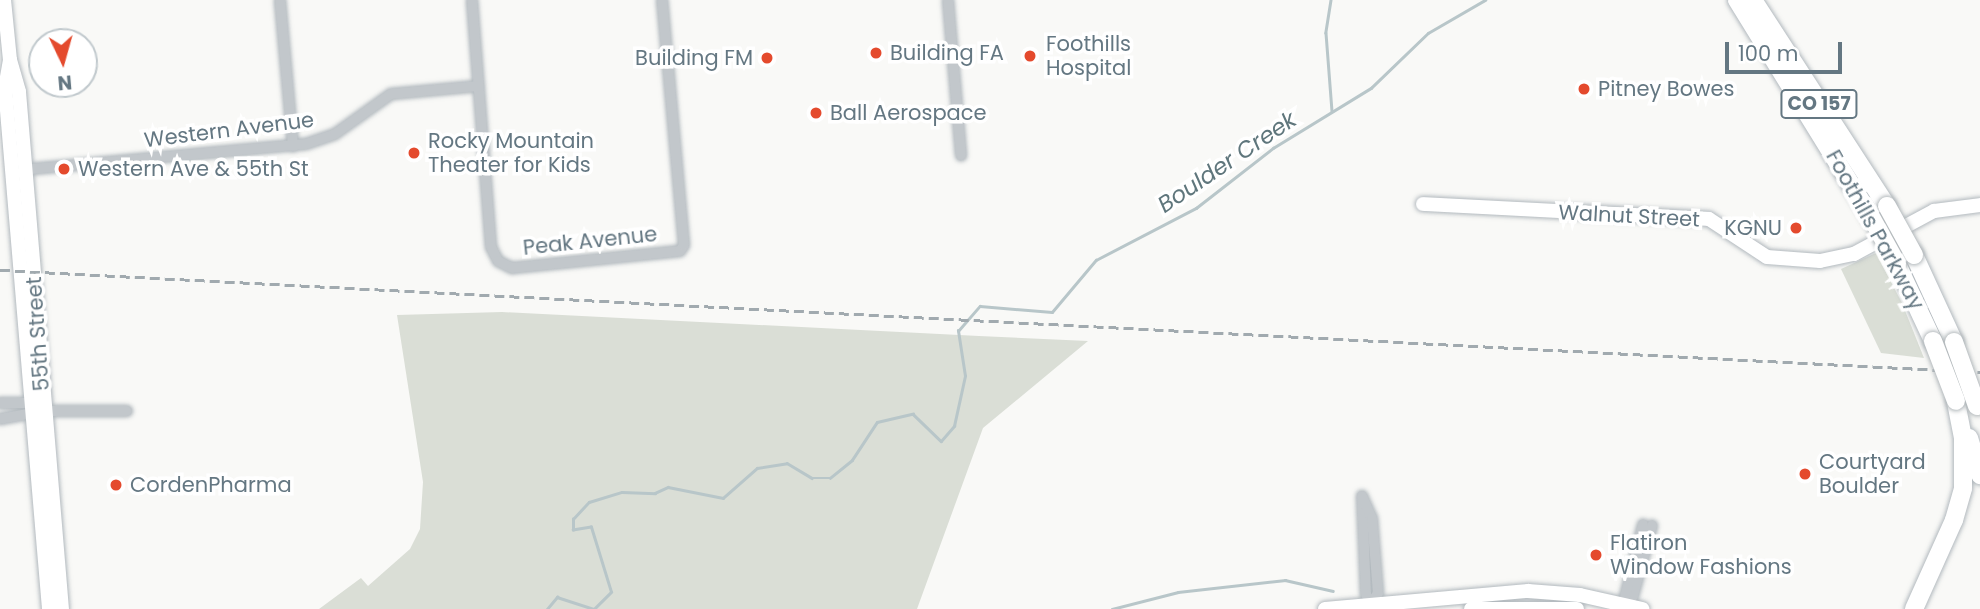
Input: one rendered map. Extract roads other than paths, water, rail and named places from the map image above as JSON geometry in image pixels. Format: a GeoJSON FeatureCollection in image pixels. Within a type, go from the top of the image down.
{"type":"FeatureCollection","features":[{"type":"Feature","properties":{"kind":"highway","name":"Foothills Parkway"},"geometry":{"type":"LineString","coordinates":[[1737,0],[1870,215],[1897,264],[1933,341],[1980,475]]}},
{"type":"Feature","properties":{"kind":"highway","name":"Foothills Parkway"},"geometry":{"type":"LineString","coordinates":[[1753,0],[1887,206],[1914,255],[1954,342],[1979,413]]}},
{"type":"Feature","properties":{"kind":"highway"},"geometry":{"type":"LineString","coordinates":[[1914,609],[1963,488],[1963,438],[1956,401]]}},
{"type":"Feature","properties":{"kind":"highway"},"geometry":{"type":"LineString","coordinates":[[1909,609],[1925,584]]}},
{"type":"Feature","properties":{"kind":"main road","name":"55th Street"},"geometry":{"type":"LineString","coordinates":[[4,0],[10,60],[5,88],[19,170],[48,609]]}},
{"type":"Feature","properties":{"kind":"main road","name":"Walnut Street"},"geometry":{"type":"LineString","coordinates":[[1423,204],[1709,219],[1767,257],[1820,261],[1854,254],[1934,211],[1980,205]]}},
{"type":"Feature","properties":{"kind":"main road","name":"55th Street"},"geometry":{"type":"LineString","coordinates":[[35,410],[62,609]]}},
{"type":"Feature","properties":{"kind":"main road"},"geometry":{"type":"LineString","coordinates":[[1325,609],[1528,592],[1642,609]]}},
{"type":"Feature","properties":{"kind":"main road"},"geometry":{"type":"LineString","coordinates":[[1471,609],[1577,609]]}},
{"type":"Feature","properties":{"kind":"street"},"geometry":{"type":"LineString","coordinates":[[280,0],[293,146]]}},
{"type":"Feature","properties":{"kind":"street"},"geometry":{"type":"LineString","coordinates":[[472,0],[479,86]]}},
{"type":"Feature","properties":{"kind":"street","name":"Peak Avenue"},"geometry":{"type":"LineString","coordinates":[[479,86],[491,247],[505,266],[680,251],[684,245],[662,0]]}},
{"type":"Feature","properties":{"kind":"street"},"geometry":{"type":"LineString","coordinates":[[948,0],[961,155]]}},
{"type":"Feature","properties":{"kind":"street","name":"Western Avenue"},"geometry":{"type":"LineString","coordinates":[[19,170],[293,146],[335,134],[391,94],[479,86]]}},
{"type":"Feature","properties":{"kind":"street"},"geometry":{"type":"LineString","coordinates":[[0,404],[35,410],[127,411]]}},
{"type":"Feature","properties":{"kind":"street"},"geometry":{"type":"LineString","coordinates":[[0,419],[35,410]]}},
{"type":"Feature","properties":{"kind":"street"},"geometry":{"type":"LineString","coordinates":[[1362,496],[1372,518],[1378,593],[1371,607],[1366,594],[1362,496]]}},
{"type":"Feature","properties":{"kind":"street"},"geometry":{"type":"LineString","coordinates":[[1623,606],[1648,525]]}},
{"type":"Feature","properties":{"kind":"waterway"},"geometry":{"type":"LineString","coordinates":[[1331,0],[1326,33],[1332,111]]}},
{"type":"Feature","properties":{"kind":"waterway","name":"Boulder Creek"},"geometry":{"type":"LineString","coordinates":[[547,609],[557,597],[594,609],[611,592],[591,527],[573,530],[573,519],[589,502],[622,492],[655,493],[668,487],[723,498],[757,468],[787,463],[812,478],[830,478],[852,460],[877,422],[913,414],[941,441],[954,426],[965,376],[958,331],[980,306],[1052,312],[1096,260],[1196,208],[1273,148],[1371,88],[1428,33],[1485,0]]}},
{"type":"Feature","properties":{"kind":"waterway"},"geometry":{"type":"LineString","coordinates":[[1112,609],[1178,592],[1285,580],[1333,591]]}},
{"type":"Feature","properties":{"kind":"railway"},"geometry":{"type":"LineString","coordinates":[[0,270],[1980,372]]}},
{"type":"Feature","properties":{"kind":"place","name":"Building FA"},"geometry":{"type":"Point","coordinates":[876,53]}},
{"type":"Feature","properties":{"kind":"place","name":"Foothills Hospital"},"geometry":{"type":"Point","coordinates":[1030,56]}},
{"type":"Feature","properties":{"kind":"place","name":"Building FM"},"geometry":{"type":"Point","coordinates":[767,58]}},
{"type":"Feature","properties":{"kind":"place","name":"Pitney Bowes"},"geometry":{"type":"Point","coordinates":[1584,89]}},
{"type":"Feature","properties":{"kind":"place","name":"Ball Aerospace"},"geometry":{"type":"Point","coordinates":[816,113]}},
{"type":"Feature","properties":{"kind":"place","name":"Rocky Mountain Theater for Kids"},"geometry":{"type":"Point","coordinates":[414,153]}},
{"type":"Feature","properties":{"kind":"place","name":"Western Ave & 55th St"},"geometry":{"type":"Point","coordinates":[64,169]}},
{"type":"Feature","properties":{"kind":"place","name":"KGNU"},"geometry":{"type":"Point","coordinates":[1796,228]}},
{"type":"Feature","properties":{"kind":"place","name":"Courtyard Boulder"},"geometry":{"type":"Point","coordinates":[1805,474]}},
{"type":"Feature","properties":{"kind":"place","name":"CordenPharma"},"geometry":{"type":"Point","coordinates":[116,485]}},
{"type":"Feature","properties":{"kind":"place","name":"Flatiron Window Fashions"},"geometry":{"type":"Point","coordinates":[1596,555]}}]}
